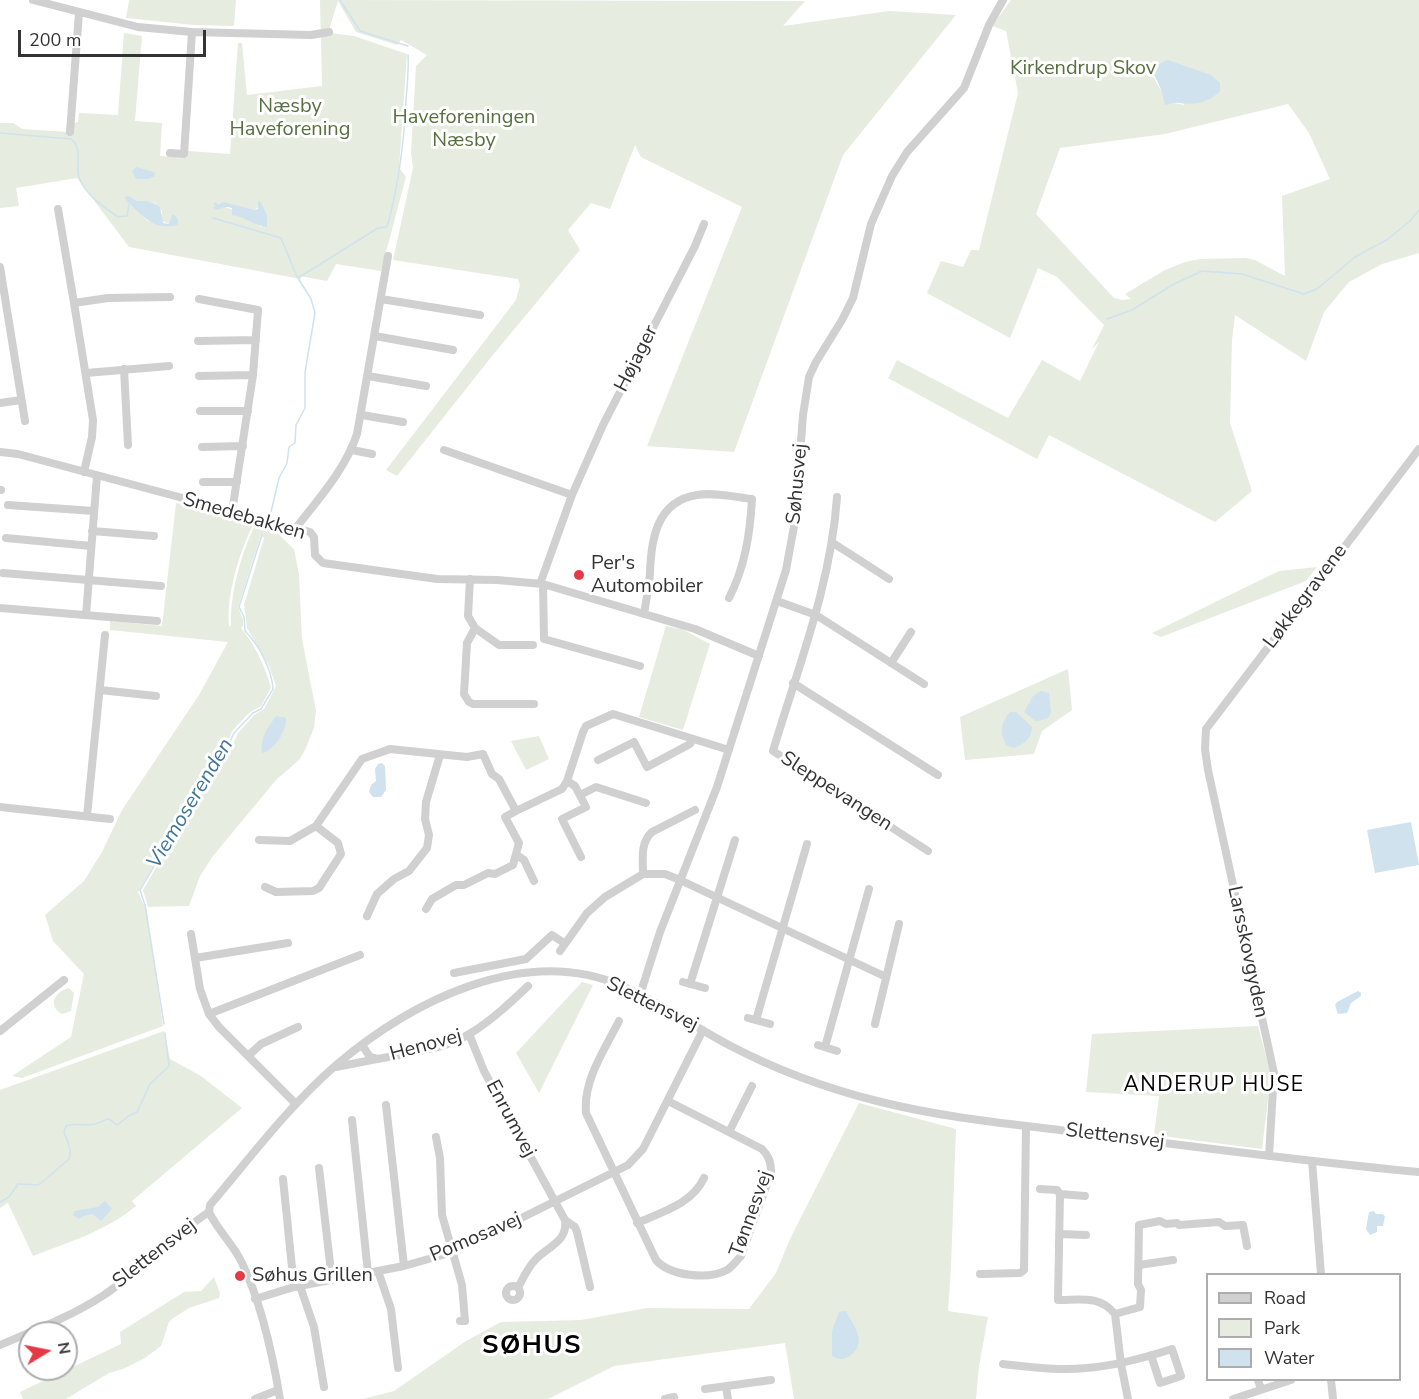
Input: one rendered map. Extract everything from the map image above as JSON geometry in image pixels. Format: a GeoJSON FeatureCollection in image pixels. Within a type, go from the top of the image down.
{"type":"FeatureCollection","features":[{"type":"Feature","properties":{"kind":"street"},"geometry":{"type":"LineString","coordinates":[[33,0],[138,27],[192,32],[311,35],[329,32]]}},
{"type":"Feature","properties":{"kind":"street","name":"Søhusvej"},"geometry":{"type":"LineString","coordinates":[[640,995],[660,932],[711,803],[777,601],[794,530],[802,415],[809,377],[853,298],[871,224],[892,177],[907,152],[964,88],[989,25],[1003,0]]}},
{"type":"Feature","properties":{"kind":"street"},"geometry":{"type":"LineString","coordinates":[[70,132],[79,13]]}},
{"type":"Feature","properties":{"kind":"street"},"geometry":{"type":"LineString","coordinates":[[170,153],[184,154],[192,32]]}},
{"type":"Feature","properties":{"kind":"street"},"geometry":{"type":"LineString","coordinates":[[58,209],[93,420],[92,437],[84,472]]}},
{"type":"Feature","properties":{"kind":"street","name":"Højager"},"geometry":{"type":"LineString","coordinates":[[541,584],[572,495],[603,425],[695,246],[704,224]]}},
{"type":"Feature","properties":{"kind":"street"},"geometry":{"type":"LineString","coordinates":[[296,528],[341,469],[352,450],[362,415],[388,256]]}},
{"type":"Feature","properties":{"kind":"street"},"geometry":{"type":"LineString","coordinates":[[0,267],[25,421]]}},
{"type":"Feature","properties":{"kind":"street"},"geometry":{"type":"LineString","coordinates":[[74,303],[108,298],[170,297]]}},
{"type":"Feature","properties":{"kind":"street"},"geometry":{"type":"LineString","coordinates":[[199,299],[258,310],[253,375],[232,512]]}},
{"type":"Feature","properties":{"kind":"street"},"geometry":{"type":"LineString","coordinates":[[381,299],[480,315]]}},
{"type":"Feature","properties":{"kind":"street"},"geometry":{"type":"LineString","coordinates":[[0,333],[10,331]]}},
{"type":"Feature","properties":{"kind":"street"},"geometry":{"type":"LineString","coordinates":[[375,336],[453,350]]}},
{"type":"Feature","properties":{"kind":"street"},"geometry":{"type":"LineString","coordinates":[[198,341],[256,340]]}},
{"type":"Feature","properties":{"kind":"street"},"geometry":{"type":"LineString","coordinates":[[86,373],[169,366]]}},
{"type":"Feature","properties":{"kind":"street"},"geometry":{"type":"LineString","coordinates":[[124,369],[128,445]]}},
{"type":"Feature","properties":{"kind":"street"},"geometry":{"type":"LineString","coordinates":[[199,376],[253,375]]}},
{"type":"Feature","properties":{"kind":"street"},"geometry":{"type":"LineString","coordinates":[[368,376],[426,386]]}},
{"type":"Feature","properties":{"kind":"street"},"geometry":{"type":"LineString","coordinates":[[0,403],[21,400]]}},
{"type":"Feature","properties":{"kind":"street"},"geometry":{"type":"LineString","coordinates":[[200,411],[248,411]]}},
{"type":"Feature","properties":{"kind":"street"},"geometry":{"type":"LineString","coordinates":[[362,415],[403,422]]}},
{"type":"Feature","properties":{"kind":"street"},"geometry":{"type":"LineString","coordinates":[[202,447],[243,446]]}},
{"type":"Feature","properties":{"kind":"street","name":"Løkkegravene"},"geometry":{"type":"LineString","coordinates":[[1205,750],[1206,729],[1212,720],[1419,448]]}},
{"type":"Feature","properties":{"kind":"street"},"geometry":{"type":"LineString","coordinates":[[352,450],[372,454]]}},
{"type":"Feature","properties":{"kind":"street"},"geometry":{"type":"LineString","coordinates":[[444,450],[572,495]]}},
{"type":"Feature","properties":{"kind":"street","name":"Smedebakken"},"geometry":{"type":"LineString","coordinates":[[0,452],[18,454],[310,532],[314,537],[315,555],[323,563],[437,579],[541,584],[695,629],[759,656]]}},
{"type":"Feature","properties":{"kind":"street"},"geometry":{"type":"LineString","coordinates":[[86,615],[97,476]]}},
{"type":"Feature","properties":{"kind":"street"},"geometry":{"type":"LineString","coordinates":[[203,482],[237,482]]}},
{"type":"Feature","properties":{"kind":"street"},"geometry":{"type":"LineString","coordinates":[[644,614],[650,574],[650,552],[658,524],[674,503],[700,494],[752,499],[747,546],[738,580],[729,598]]}},
{"type":"Feature","properties":{"kind":"street","name":"Sleppevangen"},"geometry":{"type":"LineString","coordinates":[[837,497],[833,543],[816,615],[773,751],[928,851]]}},
{"type":"Feature","properties":{"kind":"street"},"geometry":{"type":"LineString","coordinates":[[8,505],[94,511]]}},
{"type":"Feature","properties":{"kind":"street"},"geometry":{"type":"LineString","coordinates":[[92,531],[154,536]]}},
{"type":"Feature","properties":{"kind":"street"},"geometry":{"type":"LineString","coordinates":[[6,538],[91,546]]}},
{"type":"Feature","properties":{"kind":"street"},"geometry":{"type":"LineString","coordinates":[[833,543],[889,579]]}},
{"type":"Feature","properties":{"kind":"street"},"geometry":{"type":"LineString","coordinates":[[3,573],[160,586]]}},
{"type":"Feature","properties":{"kind":"street"},"geometry":{"type":"LineString","coordinates":[[470,579],[468,616],[475,628],[499,645],[533,645]]}},
{"type":"Feature","properties":{"kind":"street"},"geometry":{"type":"LineString","coordinates":[[541,584],[544,639],[640,666]]}},
{"type":"Feature","properties":{"kind":"street"},"geometry":{"type":"LineString","coordinates":[[777,601],[816,615],[924,684]]}},
{"type":"Feature","properties":{"kind":"street"},"geometry":{"type":"LineString","coordinates":[[0,608],[157,621]]}},
{"type":"Feature","properties":{"kind":"street"},"geometry":{"type":"LineString","coordinates":[[475,628],[466,643],[464,694],[466,699],[473,704],[534,704]]}},
{"type":"Feature","properties":{"kind":"street"},"geometry":{"type":"LineString","coordinates":[[891,663],[911,632]]}},
{"type":"Feature","properties":{"kind":"street"},"geometry":{"type":"LineString","coordinates":[[87,816],[105,635]]}},
{"type":"Feature","properties":{"kind":"street"},"geometry":{"type":"LineString","coordinates":[[794,683],[938,775]]}},
{"type":"Feature","properties":{"kind":"street"},"geometry":{"type":"LineString","coordinates":[[100,690],[156,696]]}},
{"type":"Feature","properties":{"kind":"street"},"geometry":{"type":"LineString","coordinates":[[426,909],[432,899],[456,885],[464,885],[488,873],[495,874],[513,865],[519,843],[505,817],[562,789],[567,781],[586,726],[613,714],[729,750]]}},
{"type":"Feature","properties":{"kind":"street"},"geometry":{"type":"LineString","coordinates":[[598,760],[634,742],[647,767],[690,744],[693,739]]}},
{"type":"Feature","properties":{"kind":"street"},"geometry":{"type":"LineString","coordinates":[[259,840],[290,841],[316,826],[362,759],[390,750],[467,757],[483,754],[492,774],[499,779],[516,811]]}},
{"type":"Feature","properties":{"kind":"street","name":"Larsskovgyden"},"geometry":{"type":"LineString","coordinates":[[1205,750],[1274,1073],[1269,1156]]}},
{"type":"Feature","properties":{"kind":"street"},"geometry":{"type":"LineString","coordinates":[[367,916],[377,894],[394,879],[408,871],[427,849],[429,835],[425,819],[426,802],[440,755]]}},
{"type":"Feature","properties":{"kind":"street"},"geometry":{"type":"LineString","coordinates":[[567,781],[575,786],[586,807],[562,819],[581,857]]}},
{"type":"Feature","properties":{"kind":"street"},"geometry":{"type":"LineString","coordinates":[[580,795],[596,787],[646,803]]}},
{"type":"Feature","properties":{"kind":"street"},"geometry":{"type":"LineString","coordinates":[[0,807],[110,819]]}},
{"type":"Feature","properties":{"kind":"street"},"geometry":{"type":"LineString","coordinates":[[643,874],[646,837],[695,810]]}},
{"type":"Feature","properties":{"kind":"street"},"geometry":{"type":"LineString","coordinates":[[265,887],[276,892],[312,891],[319,888],[341,854],[338,843],[316,826]]}},
{"type":"Feature","properties":{"kind":"street"},"geometry":{"type":"LineString","coordinates":[[705,988],[686,983],[735,840]]}},
{"type":"Feature","properties":{"kind":"street"},"geometry":{"type":"LineString","coordinates":[[770,1024],[752,1019],[807,844]]}},
{"type":"Feature","properties":{"kind":"street"},"geometry":{"type":"LineString","coordinates":[[517,855],[524,860],[534,881]]}},
{"type":"Feature","properties":{"kind":"street"},"geometry":{"type":"LineString","coordinates":[[560,951],[587,913],[605,897],[643,874],[665,874],[886,977]]}},
{"type":"Feature","properties":{"kind":"street"},"geometry":{"type":"LineString","coordinates":[[837,1051],[821,1046],[850,960],[869,890]]}},
{"type":"Feature","properties":{"kind":"street"},"geometry":{"type":"LineString","coordinates":[[875,1024],[899,924]]}},
{"type":"Feature","properties":{"kind":"street"},"geometry":{"type":"LineString","coordinates":[[191,934],[200,989],[209,1014],[219,1027],[296,1104]]}},
{"type":"Feature","properties":{"kind":"street"},"geometry":{"type":"LineString","coordinates":[[454,973],[525,959],[552,935],[564,943]]}},
{"type":"Feature","properties":{"kind":"street"},"geometry":{"type":"LineString","coordinates":[[195,958],[288,943]]}},
{"type":"Feature","properties":{"kind":"street"},"geometry":{"type":"LineString","coordinates":[[209,1014],[360,955]]}},
{"type":"Feature","properties":{"kind":"street","name":"Slettensvej"},"geometry":{"type":"LineString","coordinates":[[0,1345],[67,1316],[104,1294],[209,1212],[210,1205],[296,1104],[334,1067],[362,1046],[408,1015],[442,998],[467,987],[520,972],[543,970],[573,972],[621,986],[729,1045],[787,1072],[827,1087],[894,1105],[1026,1126],[1419,1172]]}},
{"type":"Feature","properties":{"kind":"street"},"geometry":{"type":"LineString","coordinates":[[0,1031],[64,980]]}},
{"type":"Feature","properties":{"kind":"street","name":"Henovej"},"geometry":{"type":"LineString","coordinates":[[334,1067],[434,1048],[469,1034],[500,1012],[528,986]]}},
{"type":"Feature","properties":{"kind":"street","name":"Tønnesvej"},"geometry":{"type":"LineString","coordinates":[[619,1021],[587,1086],[586,1113],[656,1260],[668,1270],[677,1273],[714,1274],[725,1271],[733,1266],[741,1256],[771,1173],[771,1164],[762,1149],[668,1101]]}},
{"type":"Feature","properties":{"kind":"street"},"geometry":{"type":"LineString","coordinates":[[248,1056],[261,1044],[298,1027]]}},
{"type":"Feature","properties":{"kind":"street","name":"Pomosavej"},"geometry":{"type":"LineString","coordinates":[[255,1299],[297,1286],[404,1266],[453,1252],[628,1165],[643,1149],[703,1030]]}},
{"type":"Feature","properties":{"kind":"street","name":"Enrumvej"},"geometry":{"type":"LineString","coordinates":[[469,1034],[484,1071],[555,1202]]}},
{"type":"Feature","properties":{"kind":"street","name":"Henovej"},"geometry":{"type":"LineString","coordinates":[[362,1046],[370,1057],[378,1059]]}},
{"type":"Feature","properties":{"kind":"street"},"geometry":{"type":"LineString","coordinates":[[729,1132],[752,1086]]}},
{"type":"Feature","properties":{"kind":"street"},"geometry":{"type":"LineString","coordinates":[[386,1105],[404,1266]]}},
{"type":"Feature","properties":{"kind":"street"},"geometry":{"type":"LineString","coordinates":[[352,1120],[368,1273]]}},
{"type":"Feature","properties":{"kind":"street"},"geometry":{"type":"LineString","coordinates":[[980,1274],[1020,1274],[1024,1270],[1026,1126]]}},
{"type":"Feature","properties":{"kind":"street"},"geometry":{"type":"LineString","coordinates":[[436,1137],[440,1158],[442,1215],[464,1299],[465,1321],[460,1321]]}},
{"type":"Feature","properties":{"kind":"street"},"geometry":{"type":"LineString","coordinates":[[1312,1161],[1321,1273]]}},
{"type":"Feature","properties":{"kind":"street"},"geometry":{"type":"LineString","coordinates":[[319,1168],[332,1280]]}},
{"type":"Feature","properties":{"kind":"street"},"geometry":{"type":"LineString","coordinates":[[637,1223],[687,1200],[699,1189],[704,1178]]}},
{"type":"Feature","properties":{"kind":"street"},"geometry":{"type":"LineString","coordinates":[[283,1179],[297,1286],[314,1327],[324,1387]]}},
{"type":"Feature","properties":{"kind":"street"},"geometry":{"type":"LineString","coordinates":[[1040,1189],[1057,1190],[1060,1194],[1085,1196]]}},
{"type":"Feature","properties":{"kind":"street"},"geometry":{"type":"LineString","coordinates":[[1060,1194],[1058,1300],[1099,1301],[1107,1304],[1115,1314],[1128,1399]]}},
{"type":"Feature","properties":{"kind":"street"},"geometry":{"type":"LineString","coordinates":[[518,1288],[529,1267],[562,1238],[566,1231],[565,1220],[555,1202]]}},
{"type":"Feature","properties":{"kind":"street"},"geometry":{"type":"LineString","coordinates":[[209,1212],[244,1265],[270,1349],[279,1395],[255,1399]]}},
{"type":"Feature","properties":{"kind":"street"},"geometry":{"type":"LineString","coordinates":[[565,1220],[570,1222],[577,1232],[590,1287]]}},
{"type":"Feature","properties":{"kind":"street"},"geometry":{"type":"LineString","coordinates":[[1115,1314],[1140,1307],[1139,1225],[1160,1221],[1179,1225],[1219,1222],[1225,1226],[1244,1225],[1246,1246]]}},
{"type":"Feature","properties":{"kind":"street"},"geometry":{"type":"LineString","coordinates":[[1059,1234],[1086,1235]]}},
{"type":"Feature","properties":{"kind":"street"},"geometry":{"type":"LineString","coordinates":[[1139,1265],[1173,1260]]}},
{"type":"Feature","properties":{"kind":"street"},"geometry":{"type":"LineString","coordinates":[[378,1271],[391,1309],[398,1368]]}},
{"type":"Feature","properties":{"kind":"street"},"geometry":{"type":"LineString","coordinates":[[1003,1364],[1085,1369],[1121,1364],[1151,1355],[1172,1349],[1181,1376],[1160,1383],[1151,1355]]}},
{"type":"Feature","properties":{"kind":"street"},"geometry":{"type":"LineString","coordinates":[[705,1389],[771,1380]]}},
{"type":"Feature","properties":{"kind":"street"},"geometry":{"type":"LineString","coordinates":[[1258,1381],[1261,1389]]}},
{"type":"Feature","properties":{"kind":"street"},"geometry":{"type":"LineString","coordinates":[[1233,1399],[1253,1395],[1261,1389],[1288,1381]]}},
{"type":"Feature","properties":{"kind":"street"},"geometry":{"type":"LineString","coordinates":[[1331,1381],[1333,1399]]}},
{"type":"Feature","properties":{"kind":"street"},"geometry":{"type":"LineString","coordinates":[[726,1387],[728,1399]]}},
{"type":"Feature","properties":{"kind":"street"},"geometry":{"type":"LineString","coordinates":[[665,1399],[674,1397]]}},
{"type":"Feature","properties":{"kind":"green space"},"geometry":{"type":"Polygon","coordinates":[[[129,0],[236,0],[234,26],[194,25],[126,18],[129,0]]]}},
{"type":"Feature","properties":{"kind":"green space"},"geometry":{"type":"Polygon","coordinates":[[[320,0],[805,1],[783,26],[889,11],[956,15],[843,155],[734,452],[647,446],[742,207],[641,157],[635,145],[610,209],[591,203],[568,230],[580,250],[397,476],[386,470],[516,300],[520,285],[518,279],[393,260],[413,168],[411,153],[416,66],[427,55],[401,40],[397,45],[356,32],[338,1],[329,30],[322,32],[354,36],[407,54],[399,168],[406,177],[381,271],[336,264],[327,281],[300,276],[301,279],[129,247],[77,178],[16,188],[19,206],[0,208],[0,123],[13,123],[22,129],[68,132],[74,123],[78,122],[79,113],[118,115],[124,33],[142,36],[135,121],[162,123],[160,156],[187,158],[188,151],[230,154],[238,43],[242,43],[247,95],[322,86],[320,0]],[[129,196],[128,202],[148,221],[174,226],[171,222],[169,224],[161,221],[162,211],[155,203],[137,201],[129,196]],[[217,203],[216,206],[235,211],[262,227],[259,206],[255,210],[217,203]]]}},
{"type":"Feature","properties":{"kind":"green space","name":"Kirkendrup Skov"},"geometry":{"type":"Polygon","coordinates":[[[1011,0],[1419,0],[1419,253],[1382,264],[1349,282],[1324,312],[1306,361],[1235,315],[1232,340],[1230,423],[1252,491],[1215,522],[1049,435],[1037,459],[888,378],[897,360],[1008,418],[1042,360],[1080,381],[1099,342],[1092,349],[1104,325],[1057,277],[1038,268],[1010,338],[927,293],[941,261],[963,267],[971,250],[979,250],[1018,93],[1006,31],[992,26],[1011,0]],[[1152,74],[1161,91],[1174,103],[1185,105],[1152,74]],[[1288,104],[1165,134],[1060,148],[1036,214],[1114,298],[1122,300],[1131,299],[1125,294],[1165,270],[1200,259],[1246,258],[1255,260],[1285,276],[1282,196],[1330,179],[1309,133],[1288,104]]]}},
{"type":"Feature","properties":{"kind":"green space"},"geometry":{"type":"Polygon","coordinates":[[[176,503],[254,523],[235,573],[230,601],[229,626],[231,626],[232,600],[238,573],[256,523],[272,528],[294,549],[299,574],[302,639],[316,711],[314,728],[299,760],[276,780],[213,856],[200,876],[189,906],[148,907],[143,890],[216,765],[227,758],[238,733],[254,715],[264,709],[276,686],[269,666],[247,628],[244,605],[264,538],[261,535],[238,607],[243,619],[241,628],[259,656],[271,688],[261,706],[249,713],[232,731],[221,759],[210,766],[138,892],[147,911],[163,1026],[22,1078],[12,1076],[71,1037],[84,974],[53,941],[45,915],[84,881],[102,852],[122,810],[199,695],[228,642],[110,630],[110,621],[162,626],[176,503]]]}},
{"type":"Feature","properties":{"kind":"green space"},"geometry":{"type":"Polygon","coordinates":[[[1317,567],[1306,581],[1161,637],[1152,633],[1279,571],[1317,567]]]}},
{"type":"Feature","properties":{"kind":"green space"},"geometry":{"type":"Polygon","coordinates":[[[666,626],[682,629],[710,644],[683,730],[639,717],[666,626]]]}},
{"type":"Feature","properties":{"kind":"green space"},"geometry":{"type":"Polygon","coordinates":[[[1068,669],[1072,710],[1042,731],[1034,754],[965,760],[960,717],[1068,669]]]}},
{"type":"Feature","properties":{"kind":"green space"},"geometry":{"type":"Polygon","coordinates":[[[539,736],[549,759],[526,770],[511,741],[539,736]]]}},
{"type":"Feature","properties":{"kind":"green space"},"geometry":{"type":"Polygon","coordinates":[[[582,982],[593,985],[539,1093],[516,1053],[582,982]]]}},
{"type":"Feature","properties":{"kind":"green space"},"geometry":{"type":"Polygon","coordinates":[[[69,988],[74,993],[71,1011],[62,1014],[55,1007],[55,999],[60,992],[69,988]]]}},
{"type":"Feature","properties":{"kind":"green space"},"geometry":{"type":"Polygon","coordinates":[[[1258,1026],[1271,1075],[1262,1149],[1154,1135],[1159,1096],[1086,1092],[1092,1034],[1258,1026]]]}},
{"type":"Feature","properties":{"kind":"green space"},"geometry":{"type":"Polygon","coordinates":[[[164,1031],[170,1059],[201,1076],[242,1108],[132,1201],[136,1206],[124,1215],[87,1235],[33,1256],[8,1203],[0,1208],[0,1090],[164,1031]]]}},
{"type":"Feature","properties":{"kind":"green space"},"geometry":{"type":"Polygon","coordinates":[[[859,1103],[956,1129],[948,1311],[988,1317],[979,1366],[976,1399],[794,1399],[785,1343],[614,1366],[548,1399],[363,1399],[394,1391],[466,1341],[501,1322],[581,1320],[647,1308],[749,1309],[776,1273],[790,1239],[859,1103]]]}},
{"type":"Feature","properties":{"kind":"green space"},"geometry":{"type":"Polygon","coordinates":[[[214,1277],[220,1293],[219,1298],[189,1308],[172,1319],[161,1346],[145,1358],[109,1373],[66,1399],[23,1399],[20,1392],[43,1381],[78,1381],[78,1364],[121,1344],[120,1332],[184,1292],[201,1291],[214,1277]]]}},
{"type":"Feature","properties":{"kind":"water"},"geometry":{"type":"Polygon","coordinates":[[[1168,60],[1211,75],[1220,83],[1220,91],[1201,102],[1165,105],[1153,72],[1156,66],[1168,60]]]}},
{"type":"Feature","properties":{"kind":"water"},"geometry":{"type":"Polygon","coordinates":[[[136,167],[154,172],[155,176],[148,179],[136,179],[132,171],[136,167]]]}},
{"type":"Feature","properties":{"kind":"water"},"geometry":{"type":"Polygon","coordinates":[[[129,196],[137,201],[149,202],[160,207],[163,223],[169,224],[174,215],[178,219],[178,225],[162,226],[149,221],[126,200],[125,197],[129,196]]]}},
{"type":"Feature","properties":{"kind":"water"},"geometry":{"type":"Polygon","coordinates":[[[260,201],[267,215],[267,227],[232,215],[232,208],[216,210],[213,207],[216,206],[213,204],[215,202],[219,204],[223,202],[255,210],[258,209],[260,201]]]}},
{"type":"Feature","properties":{"kind":"water"},"geometry":{"type":"Polygon","coordinates":[[[1041,691],[1049,693],[1051,713],[1047,719],[1036,721],[1024,712],[1033,696],[1041,691]]]}},
{"type":"Feature","properties":{"kind":"water"},"geometry":{"type":"Polygon","coordinates":[[[1010,712],[1016,712],[1032,727],[1027,740],[1014,748],[1006,745],[1002,732],[1004,720],[1010,712]]]}},
{"type":"Feature","properties":{"kind":"water"},"geometry":{"type":"Polygon","coordinates":[[[276,716],[286,718],[286,723],[276,744],[262,753],[263,738],[276,716]]]}},
{"type":"Feature","properties":{"kind":"water"},"geometry":{"type":"Polygon","coordinates":[[[382,763],[385,766],[386,790],[381,797],[373,797],[369,792],[371,785],[376,781],[375,769],[378,764],[382,763]]]}},
{"type":"Feature","properties":{"kind":"water"},"geometry":{"type":"Polygon","coordinates":[[[1411,822],[1419,865],[1375,873],[1367,830],[1411,822]]]}},
{"type":"Feature","properties":{"kind":"water"},"geometry":{"type":"Polygon","coordinates":[[[1358,991],[1361,996],[1351,1003],[1347,1013],[1338,1014],[1335,1005],[1337,1002],[1358,991]]]}},
{"type":"Feature","properties":{"kind":"water"},"geometry":{"type":"Polygon","coordinates":[[[105,1201],[112,1209],[101,1221],[93,1214],[79,1219],[73,1215],[74,1211],[98,1207],[105,1201]]]}},
{"type":"Feature","properties":{"kind":"water"},"geometry":{"type":"Polygon","coordinates":[[[1374,1211],[1376,1214],[1385,1216],[1383,1226],[1377,1226],[1377,1232],[1370,1235],[1366,1229],[1369,1212],[1374,1211]]]}},
{"type":"Feature","properties":{"kind":"water"},"geometry":{"type":"Polygon","coordinates":[[[846,1311],[859,1339],[856,1350],[851,1355],[839,1359],[832,1356],[832,1331],[839,1312],[846,1311]]]}},
{"type":"Feature","properties":{"kind":"waterway","name":"Viemoserenden"},"geometry":{"type":"LineString","coordinates":[[340,0],[360,31],[408,46]]}},
{"type":"Feature","properties":{"kind":"waterway","name":"Viemoserenden"},"geometry":{"type":"LineString","coordinates":[[271,512],[279,478],[287,463],[289,447],[295,443],[296,425],[305,408],[305,372],[315,313],[311,299],[298,278],[388,224],[402,148],[408,55]]}},
{"type":"Feature","properties":{"kind":"waterway"},"geometry":{"type":"LineString","coordinates":[[0,133],[71,139],[78,153],[78,175],[87,191],[96,201],[118,217],[127,216],[129,204]]}},
{"type":"Feature","properties":{"kind":"waterway"},"geometry":{"type":"LineString","coordinates":[[1107,319],[1132,310],[1174,284],[1202,271],[1242,274],[1304,294],[1317,289],[1355,257],[1388,239],[1410,221],[1419,210]]}},
{"type":"Feature","properties":{"kind":"waterway"},"geometry":{"type":"LineString","coordinates":[[213,218],[281,238],[297,277]]}},
{"type":"Feature","properties":{"kind":"waterway","name":"Viemoserenden"},"geometry":{"type":"LineString","coordinates":[[164,1024],[145,905],[140,890],[208,775],[212,764],[223,757],[234,733],[253,713],[261,709],[273,689],[264,658],[245,631],[244,617],[239,607],[262,535]]}},
{"type":"Feature","properties":{"kind":"waterway","name":"Viemoserenden"},"geometry":{"type":"LineString","coordinates":[[0,1202],[9,1197],[18,1184],[38,1185],[69,1159],[70,1149],[64,1133],[66,1126],[95,1124],[109,1119],[117,1125],[137,1112],[150,1084],[169,1066],[165,1033]]}},
{"type":"Feature","properties":{"kind":"place","name":"Per's Automobiler"},"geometry":{"type":"Point","coordinates":[579,575]}},
{"type":"Feature","properties":{"kind":"place","name":"Søhus Grillen"},"geometry":{"type":"Point","coordinates":[240,1276]}},
{"type":"Feature","properties":{"kind":"district","name":"ANDERUP HUSE"},"geometry":{"type":"Point","coordinates":[1214,1086]}},
{"type":"Feature","properties":{"kind":"district","name":"SØHUS"},"geometry":{"type":"Point","coordinates":[532,1347]}},
{"type":"Feature","properties":{"kind":"park label","name":"Næsby Haveforening"},"geometry":{"type":"Point","coordinates":[290,118]}},
{"type":"Feature","properties":{"kind":"park label","name":"Haveforeningen Næsby"},"geometry":{"type":"Point","coordinates":[464,130]}}]}
